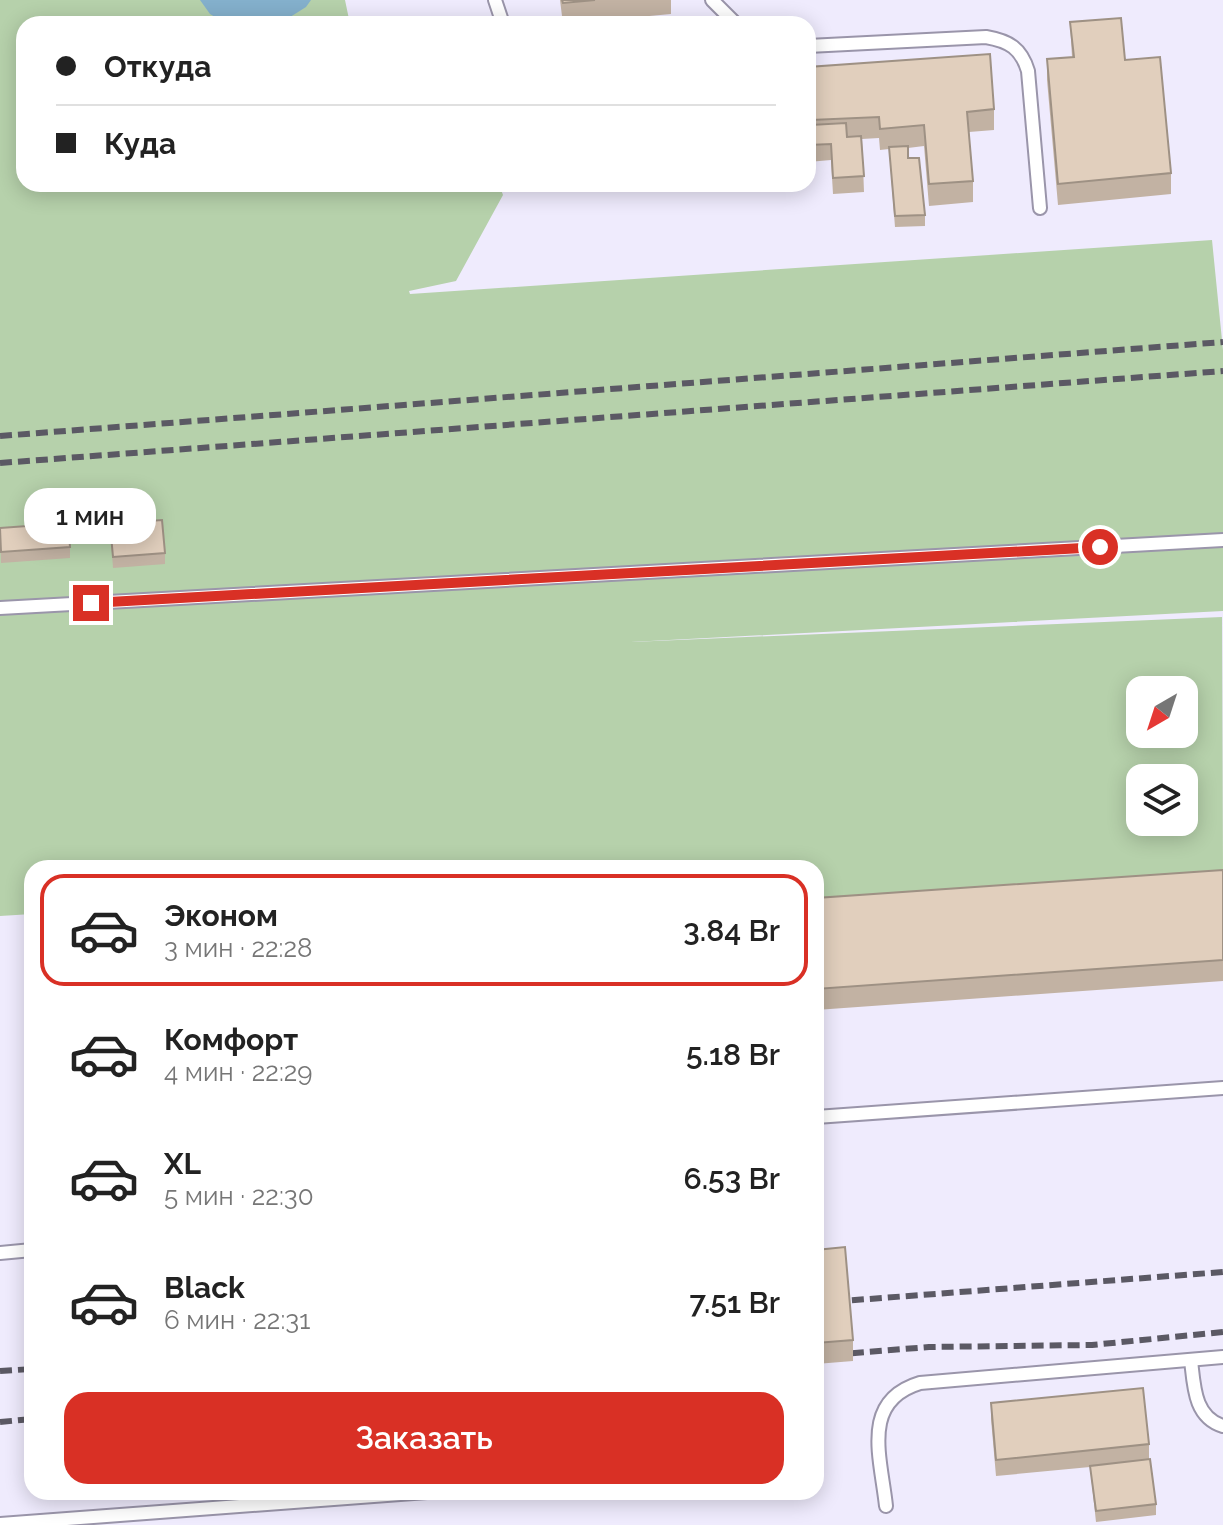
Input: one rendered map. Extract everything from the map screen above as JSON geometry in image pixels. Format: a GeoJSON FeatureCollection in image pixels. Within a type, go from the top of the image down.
{"type":"FeatureCollection","features":[{"type":"Feature","properties":{"kind":"lane"},"geometry":{"type":"LineString","coordinates":[[712,0],[728,16]]}},
{"type":"Feature","properties":{"kind":"lane"},"geometry":{"type":"LineString","coordinates":[[816,46],[986,37],[1014,46],[1024,57],[1028,71],[1040,208]]}},
{"type":"Feature","properties":{"kind":"lane"},"geometry":{"type":"LineString","coordinates":[[0,608],[1223,540]]}},
{"type":"Feature","properties":{"kind":"lane"},"geometry":{"type":"LineString","coordinates":[[824,1116],[1223,1088]]}},
{"type":"Feature","properties":{"kind":"lane"},"geometry":{"type":"LineString","coordinates":[[0,1253],[24,1251]]}},
{"type":"Feature","properties":{"kind":"lane"},"geometry":{"type":"LineString","coordinates":[[886,1506],[878,1434],[881,1416],[889,1399],[903,1388],[920,1383],[1223,1357]]}},
{"type":"Feature","properties":{"kind":"lane"},"geometry":{"type":"LineString","coordinates":[[1191,1360],[1196,1398],[1202,1413],[1223,1426]]}},
{"type":"Feature","properties":{"kind":"lane"},"geometry":{"type":"LineString","coordinates":[[0,1524],[320,1500]]}},
{"type":"Feature","properties":{"kind":"green space"},"geometry":{"type":"Polygon","coordinates":[[[0,0],[345,0],[348,16],[16,16],[16,192],[502,192],[456,281],[409,291],[410,294],[1212,240],[1223,350],[1223,611],[631,642],[1222,617],[1223,874],[824,904],[824,860],[24,860],[24,914],[0,916],[0,0]]]}},
{"type":"Feature","properties":{"kind":"water"},"geometry":{"type":"Polygon","coordinates":[[[200,0],[311,0],[292,16],[210,14],[200,0]]]}},
{"type":"Feature","properties":{"kind":"building"},"geometry":{"type":"Polygon","coordinates":[[[562,0],[595,0],[563,3],[562,0]]]}},
{"type":"Feature","properties":{"kind":"building"},"geometry":{"type":"Polygon","coordinates":[[[1121,18],[1125,60],[1160,57],[1171,173],[1058,184],[1047,59],[1074,57],[1070,22],[1121,18]]]}},
{"type":"Feature","properties":{"kind":"building"},"geometry":{"type":"Polygon","coordinates":[[[990,54],[994,109],[967,112],[973,181],[929,184],[924,125],[880,129],[879,117],[816,120],[816,66],[990,54]]]}},
{"type":"Feature","properties":{"kind":"building"},"geometry":{"type":"Polygon","coordinates":[[[846,123],[847,137],[861,136],[864,176],[833,178],[831,144],[816,145],[816,125],[846,123]]]}},
{"type":"Feature","properties":{"kind":"building"},"geometry":{"type":"Polygon","coordinates":[[[908,146],[908,158],[919,158],[925,215],[895,216],[889,147],[908,146]]]}},
{"type":"Feature","properties":{"kind":"building"},"geometry":{"type":"Polygon","coordinates":[[[162,520],[165,553],[113,557],[110,524],[162,520]]]}},
{"type":"Feature","properties":{"kind":"building"},"geometry":{"type":"Polygon","coordinates":[[[68,523],[70,547],[1,552],[0,528],[68,523]]]}},
{"type":"Feature","properties":{"kind":"building"},"geometry":{"type":"Polygon","coordinates":[[[1223,870],[1223,960],[824,988],[824,897],[1223,870]]]}},
{"type":"Feature","properties":{"kind":"building"},"geometry":{"type":"Polygon","coordinates":[[[845,1247],[853,1340],[824,1342],[824,1249],[845,1247]]]}},
{"type":"Feature","properties":{"kind":"building"},"geometry":{"type":"Polygon","coordinates":[[[1143,1388],[1149,1444],[996,1460],[991,1403],[1143,1388]]]}},
{"type":"Feature","properties":{"kind":"building"},"geometry":{"type":"Polygon","coordinates":[[[1150,1459],[1156,1504],[1096,1511],[1090,1466],[1150,1459]]]}},
{"type":"Feature","properties":{"kind":"railway"},"geometry":{"type":"LineString","coordinates":[[0,436],[1223,342]]}},
{"type":"Feature","properties":{"kind":"railway"},"geometry":{"type":"LineString","coordinates":[[0,463],[1223,371]]}},
{"type":"Feature","properties":{"kind":"railway"},"geometry":{"type":"LineString","coordinates":[[824,1302],[1223,1272]]}},
{"type":"Feature","properties":{"kind":"railway"},"geometry":{"type":"LineString","coordinates":[[824,1355],[929,1347],[1092,1345],[1223,1332]]}},
{"type":"Feature","properties":{"kind":"railway"},"geometry":{"type":"LineString","coordinates":[[0,1371],[24,1370]]}},
{"type":"Feature","properties":{"kind":"railway"},"geometry":{"type":"LineString","coordinates":[[0,1422],[24,1420]]}},
{"type":"Feature","properties":{"kind":"route"},"geometry":{"type":"LineString","coordinates":[[91,603],[1100,547]]}}]}
